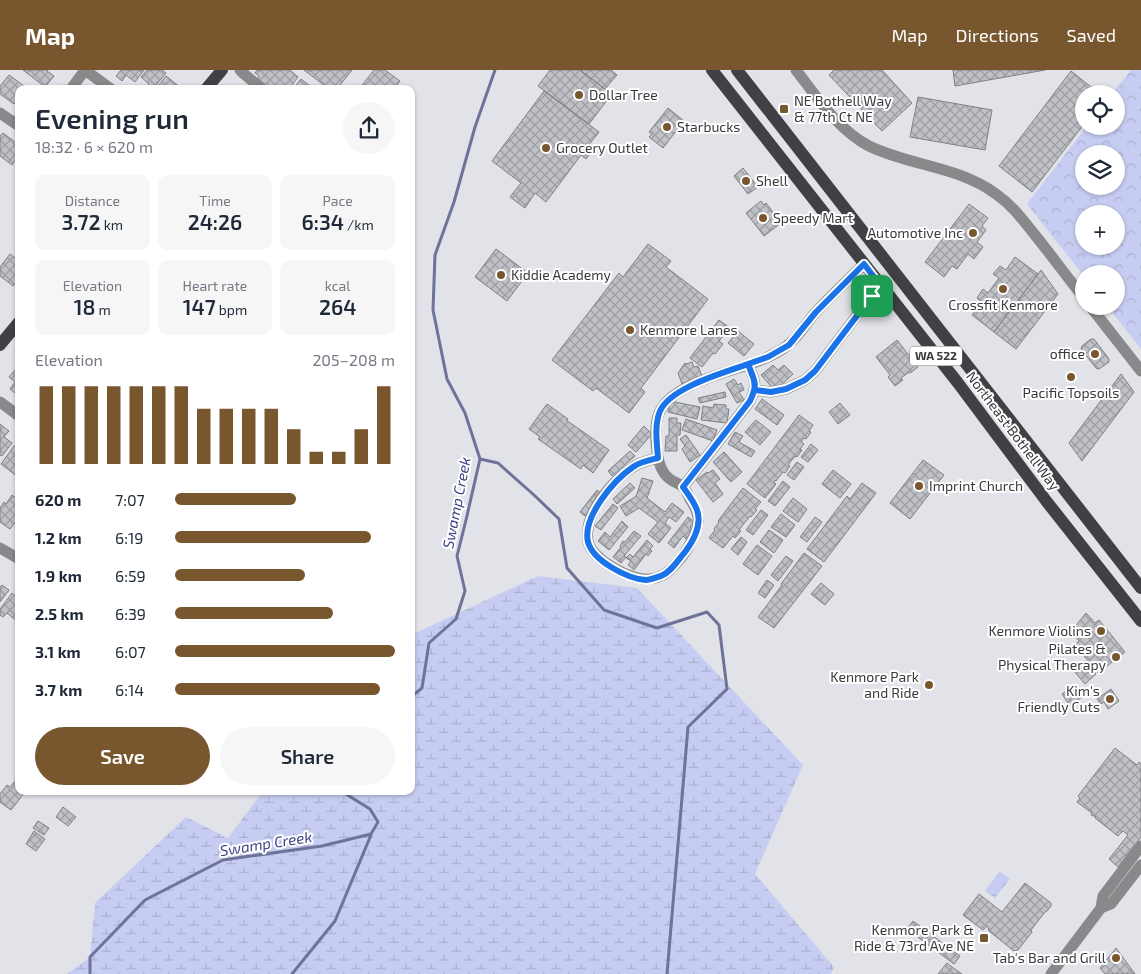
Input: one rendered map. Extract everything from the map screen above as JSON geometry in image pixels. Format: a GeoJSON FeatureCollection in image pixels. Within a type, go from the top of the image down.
{"type":"FeatureCollection","features":[{"type":"Feature","properties":{"kind":"main road"},"geometry":{"type":"LineString","coordinates":[[209,85],[222,70]]}},
{"type":"Feature","properties":{"kind":"main road","name":"Northeast Bothell Way"},"geometry":{"type":"LineString","coordinates":[[712,70],[958,383],[1047,502],[1141,621]]}},
{"type":"Feature","properties":{"kind":"main road","name":"Northeast Bothell Way"},"geometry":{"type":"LineString","coordinates":[[737,70],[1141,588]]}},
{"type":"Feature","properties":{"kind":"main road"},"geometry":{"type":"LineString","coordinates":[[0,345],[15,327]]}},
{"type":"Feature","properties":{"kind":"main road"},"geometry":{"type":"LineString","coordinates":[[958,383],[964,381],[987,391]]}},
{"type":"Feature","properties":{"kind":"street"},"geometry":{"type":"LineString","coordinates":[[74,85],[85,70],[106,85]]}},
{"type":"Feature","properties":{"kind":"street"},"geometry":{"type":"LineString","coordinates":[[240,70],[257,85]]}},
{"type":"Feature","properties":{"kind":"street"},"geometry":{"type":"LineString","coordinates":[[796,70],[834,118],[851,135],[868,146],[952,172],[976,181],[997,194],[1016,212],[1075,287]]}},
{"type":"Feature","properties":{"kind":"street"},"geometry":{"type":"LineString","coordinates":[[0,113],[15,123]]}},
{"type":"Feature","properties":{"kind":"street"},"geometry":{"type":"LineString","coordinates":[[658,458],[635,466],[621,476],[593,511],[588,529],[588,542],[595,554],[608,565],[627,575],[647,580],[663,575],[674,565],[687,549],[696,532],[699,521],[697,509],[683,487],[672,482],[664,473],[658,458],[656,426],[660,411],[666,402],[690,386],[768,357],[789,345],[816,312],[864,264]]}},
{"type":"Feature","properties":{"kind":"street"},"geometry":{"type":"LineString","coordinates":[[755,390],[771,392],[786,389],[805,380],[815,371],[880,285]]}},
{"type":"Feature","properties":{"kind":"street"},"geometry":{"type":"LineString","coordinates":[[1097,315],[1141,371]]}},
{"type":"Feature","properties":{"kind":"street"},"geometry":{"type":"LineString","coordinates":[[683,487],[750,401],[755,390],[754,380],[748,364]]}},
{"type":"Feature","properties":{"kind":"street"},"geometry":{"type":"LineString","coordinates":[[0,402],[15,413]]}},
{"type":"Feature","properties":{"kind":"street"},"geometry":{"type":"LineString","coordinates":[[0,548],[15,557]]}},
{"type":"Feature","properties":{"kind":"street"},"geometry":{"type":"LineString","coordinates":[[1051,974],[1100,908],[1103,896],[1141,846]]}},
{"type":"Feature","properties":{"kind":"street"},"geometry":{"type":"LineString","coordinates":[[1100,908],[1111,904],[1141,866]]}},
{"type":"Feature","properties":{"kind":"green space"},"geometry":{"type":"Polygon","coordinates":[[[1131,70],[1141,70],[1141,349],[1114,315],[1125,315],[1125,265],[1075,265],[1027,204],[1080,135],[1125,135],[1125,85],[1119,85],[1131,70]]]}},
{"type":"Feature","properties":{"kind":"green space"},"geometry":{"type":"Polygon","coordinates":[[[538,576],[637,588],[803,765],[755,874],[834,967],[831,974],[67,974],[90,957],[95,903],[186,817],[228,838],[260,795],[415,795],[415,633],[538,576]]]}},
{"type":"Feature","properties":{"kind":"green space"},"geometry":{"type":"Polygon","coordinates":[[[1000,871],[1010,879],[995,898],[985,891],[1000,871]]]}},
{"type":"Feature","properties":{"kind":"building"},"geometry":{"type":"Polygon","coordinates":[[[23,70],[48,70],[54,76],[47,85],[42,85],[23,70]]]}},
{"type":"Feature","properties":{"kind":"building"},"geometry":{"type":"Polygon","coordinates":[[[121,70],[144,70],[135,82],[126,75],[122,81],[116,76],[121,70]]]}},
{"type":"Feature","properties":{"kind":"building"},"geometry":{"type":"Polygon","coordinates":[[[147,70],[162,70],[166,73],[156,85],[148,85],[141,77],[147,70]]]}},
{"type":"Feature","properties":{"kind":"building"},"geometry":{"type":"Polygon","coordinates":[[[257,70],[290,70],[298,77],[292,85],[269,85],[266,83],[265,85],[257,79],[259,76],[255,73],[257,70]]]}},
{"type":"Feature","properties":{"kind":"building"},"geometry":{"type":"Polygon","coordinates":[[[304,70],[352,70],[340,85],[324,85],[304,70]]]}},
{"type":"Feature","properties":{"kind":"building"},"geometry":{"type":"Polygon","coordinates":[[[374,70],[385,70],[400,81],[397,85],[362,85],[374,70]]]}},
{"type":"Feature","properties":{"kind":"building","name":"Dollar Tree"},"geometry":{"type":"Polygon","coordinates":[[[550,70],[580,70],[606,90],[608,99],[589,124],[538,86],[550,70]]]}},
{"type":"Feature","properties":{"kind":"building"},"geometry":{"type":"Polygon","coordinates":[[[580,70],[611,70],[617,75],[605,89],[580,70]]]}},
{"type":"Feature","properties":{"kind":"building"},"geometry":{"type":"Polygon","coordinates":[[[834,70],[882,70],[912,103],[882,131],[829,75],[834,70]]]}},
{"type":"Feature","properties":{"kind":"building"},"geometry":{"type":"Polygon","coordinates":[[[953,70],[1045,70],[955,86],[953,70]]]}},
{"type":"Feature","properties":{"kind":"building"},"geometry":{"type":"Polygon","coordinates":[[[1071,71],[1089,85],[1075,85],[1076,135],[1032,192],[999,166],[1071,71]]]}},
{"type":"Feature","properties":{"kind":"building"},"geometry":{"type":"Polygon","coordinates":[[[9,75],[23,85],[15,85],[14,104],[0,94],[0,86],[9,75]]]}},
{"type":"Feature","properties":{"kind":"building"},"geometry":{"type":"Polygon","coordinates":[[[166,76],[177,85],[159,85],[166,76]]]}},
{"type":"Feature","properties":{"kind":"building"},"geometry":{"type":"Polygon","coordinates":[[[301,79],[309,85],[296,85],[301,79]]]}},
{"type":"Feature","properties":{"kind":"building","name":"Grocery Outlet"},"geometry":{"type":"Polygon","coordinates":[[[544,91],[599,132],[588,146],[593,150],[586,159],[581,155],[546,202],[535,193],[525,208],[510,197],[521,183],[492,161],[544,91]]]}},
{"type":"Feature","properties":{"kind":"building"},"geometry":{"type":"Polygon","coordinates":[[[918,97],[992,110],[985,150],[910,137],[918,97]]]}},
{"type":"Feature","properties":{"kind":"building","name":"Starbucks"},"geometry":{"type":"Polygon","coordinates":[[[668,108],[684,121],[663,148],[649,137],[652,134],[649,132],[668,108]]]}},
{"type":"Feature","properties":{"kind":"building"},"geometry":{"type":"Polygon","coordinates":[[[3,133],[15,142],[15,161],[12,165],[0,156],[0,136],[3,133]]]}},
{"type":"Feature","properties":{"kind":"building","name":"Shell"},"geometry":{"type":"Polygon","coordinates":[[[743,168],[758,187],[748,194],[734,176],[743,168]]]}},
{"type":"Feature","properties":{"kind":"building","name":"Speedy Mart"},"geometry":{"type":"Polygon","coordinates":[[[761,201],[764,205],[766,203],[781,223],[764,236],[746,213],[761,201]]]}},
{"type":"Feature","properties":{"kind":"building"},"geometry":{"type":"Polygon","coordinates":[[[969,204],[988,218],[982,226],[986,230],[977,242],[983,247],[974,259],[968,254],[957,269],[952,266],[944,277],[925,262],[969,204]]]}},
{"type":"Feature","properties":{"kind":"building","name":"Kenmore Lanes"},"geometry":{"type":"Polygon","coordinates":[[[648,244],[671,261],[666,267],[708,299],[641,388],[645,392],[629,413],[596,388],[593,391],[552,360],[619,273],[623,277],[648,244]]]}},
{"type":"Feature","properties":{"kind":"building","name":"Kiddie Academy"},"geometry":{"type":"Polygon","coordinates":[[[496,249],[528,273],[507,301],[475,277],[496,249]]]}},
{"type":"Feature","properties":{"kind":"building"},"geometry":{"type":"Polygon","coordinates":[[[10,254],[15,258],[15,283],[13,286],[0,276],[0,267],[10,254]]]}},
{"type":"Feature","properties":{"kind":"building"},"geometry":{"type":"Polygon","coordinates":[[[1015,257],[1038,274],[994,332],[972,315],[982,302],[977,298],[983,289],[988,293],[999,278],[993,274],[1000,266],[1006,270],[1015,257]]]}},
{"type":"Feature","properties":{"kind":"building"},"geometry":{"type":"Polygon","coordinates":[[[1041,270],[1058,294],[1016,349],[994,332],[1041,270]]]}},
{"type":"Feature","properties":{"kind":"building"},"geometry":{"type":"Polygon","coordinates":[[[719,320],[730,328],[719,341],[723,344],[702,367],[690,358],[719,320]]]}},
{"type":"Feature","properties":{"kind":"building"},"geometry":{"type":"Polygon","coordinates":[[[738,331],[754,344],[744,356],[728,343],[738,331]]]}},
{"type":"Feature","properties":{"kind":"building","name":"office"},"geometry":{"type":"Polygon","coordinates":[[[1091,339],[1094,339],[1109,359],[1109,362],[1099,369],[1096,368],[1081,349],[1091,339]]]}},
{"type":"Feature","properties":{"kind":"building"},"geometry":{"type":"Polygon","coordinates":[[[897,340],[918,367],[901,378],[903,380],[895,386],[888,377],[890,375],[876,357],[897,340]]]}},
{"type":"Feature","properties":{"kind":"building"},"geometry":{"type":"Polygon","coordinates":[[[692,362],[694,367],[698,366],[702,376],[682,384],[678,373],[685,363],[692,362]]]}},
{"type":"Feature","properties":{"kind":"building"},"geometry":{"type":"Polygon","coordinates":[[[773,365],[778,370],[784,365],[793,374],[775,391],[761,375],[773,365]]]}},
{"type":"Feature","properties":{"kind":"building"},"geometry":{"type":"Polygon","coordinates":[[[15,370],[15,382],[9,377],[15,370]]]}},
{"type":"Feature","properties":{"kind":"building"},"geometry":{"type":"Polygon","coordinates":[[[1121,374],[1134,392],[1082,461],[1069,443],[1121,374]]]}},
{"type":"Feature","properties":{"kind":"building"},"geometry":{"type":"Polygon","coordinates":[[[734,379],[738,385],[741,383],[744,390],[739,392],[744,400],[737,403],[726,384],[734,379]]]}},
{"type":"Feature","properties":{"kind":"building"},"geometry":{"type":"Polygon","coordinates":[[[15,382],[15,393],[10,389],[15,382]]]}},
{"type":"Feature","properties":{"kind":"building"},"geometry":{"type":"Polygon","coordinates":[[[725,392],[726,397],[700,403],[698,398],[725,392]]]}},
{"type":"Feature","properties":{"kind":"building"},"geometry":{"type":"Polygon","coordinates":[[[762,399],[784,415],[777,425],[755,409],[762,399]]]}},
{"type":"Feature","properties":{"kind":"building"},"geometry":{"type":"Polygon","coordinates":[[[670,401],[700,407],[697,419],[668,412],[670,401]]]}},
{"type":"Feature","properties":{"kind":"building"},"geometry":{"type":"Polygon","coordinates":[[[840,403],[850,415],[838,424],[829,412],[840,403]]]}},
{"type":"Feature","properties":{"kind":"building"},"geometry":{"type":"Polygon","coordinates":[[[547,404],[568,419],[566,420],[609,450],[593,473],[583,465],[581,469],[538,439],[540,437],[529,429],[547,404]]]}},
{"type":"Feature","properties":{"kind":"building"},"geometry":{"type":"Polygon","coordinates":[[[714,404],[726,405],[726,409],[729,409],[727,423],[701,420],[703,406],[713,408],[714,404]]]}},
{"type":"Feature","properties":{"kind":"building"},"geometry":{"type":"Polygon","coordinates":[[[799,415],[813,425],[809,431],[811,432],[801,442],[804,444],[800,449],[802,450],[788,465],[790,466],[785,473],[783,472],[775,480],[776,484],[765,498],[747,484],[799,415]]]}},
{"type":"Feature","properties":{"kind":"building"},"geometry":{"type":"Polygon","coordinates":[[[669,418],[677,418],[677,423],[681,423],[680,435],[677,435],[677,451],[665,451],[666,436],[669,436],[669,418]]]}},
{"type":"Feature","properties":{"kind":"building"},"geometry":{"type":"Polygon","coordinates":[[[686,419],[717,430],[713,441],[682,430],[686,419]]]}},
{"type":"Feature","properties":{"kind":"building"},"geometry":{"type":"Polygon","coordinates":[[[756,420],[771,432],[760,445],[745,432],[756,420]]]}},
{"type":"Feature","properties":{"kind":"building"},"geometry":{"type":"Polygon","coordinates":[[[0,424],[9,431],[4,437],[12,443],[2,456],[0,455],[0,424]]]}},
{"type":"Feature","properties":{"kind":"building"},"geometry":{"type":"Polygon","coordinates":[[[644,426],[652,434],[636,452],[628,445],[644,426]]]}},
{"type":"Feature","properties":{"kind":"building"},"geometry":{"type":"Polygon","coordinates":[[[735,432],[743,436],[739,442],[755,451],[751,457],[728,444],[735,432]]]}},
{"type":"Feature","properties":{"kind":"building"},"geometry":{"type":"Polygon","coordinates":[[[686,435],[700,455],[690,462],[682,449],[685,446],[680,439],[686,435]]]}},
{"type":"Feature","properties":{"kind":"building"},"geometry":{"type":"Polygon","coordinates":[[[811,444],[818,450],[808,462],[801,457],[811,444]]]}},
{"type":"Feature","properties":{"kind":"building"},"geometry":{"type":"Polygon","coordinates":[[[14,446],[15,447],[15,475],[1,464],[14,446]]]}},
{"type":"Feature","properties":{"kind":"building"},"geometry":{"type":"Polygon","coordinates":[[[630,451],[635,456],[612,476],[608,471],[630,451]]]}},
{"type":"Feature","properties":{"kind":"building"},"geometry":{"type":"Polygon","coordinates":[[[724,452],[742,472],[731,482],[713,462],[724,452]]]}},
{"type":"Feature","properties":{"kind":"building"},"geometry":{"type":"Polygon","coordinates":[[[923,460],[944,475],[910,519],[890,503],[923,460]]]}},
{"type":"Feature","properties":{"kind":"building"},"geometry":{"type":"Polygon","coordinates":[[[797,462],[804,467],[794,480],[787,475],[797,462]]]}},
{"type":"Feature","properties":{"kind":"building"},"geometry":{"type":"Polygon","coordinates":[[[713,470],[720,479],[715,483],[723,494],[713,502],[696,480],[713,470]]]}},
{"type":"Feature","properties":{"kind":"building"},"geometry":{"type":"Polygon","coordinates":[[[833,470],[851,484],[840,498],[822,484],[833,470]]]}},
{"type":"Feature","properties":{"kind":"building"},"geometry":{"type":"Polygon","coordinates":[[[642,478],[653,481],[647,498],[665,512],[672,503],[684,512],[676,522],[669,517],[665,523],[671,528],[659,543],[648,534],[658,522],[639,508],[626,516],[620,506],[635,497],[642,478]]]}},
{"type":"Feature","properties":{"kind":"building"},"geometry":{"type":"Polygon","coordinates":[[[783,481],[790,487],[775,506],[768,501],[783,481]]]}},
{"type":"Feature","properties":{"kind":"building"},"geometry":{"type":"Polygon","coordinates":[[[630,483],[635,488],[617,504],[613,499],[630,483]]]}},
{"type":"Feature","properties":{"kind":"building"},"geometry":{"type":"Polygon","coordinates":[[[862,483],[876,493],[824,562],[807,549],[847,496],[850,499],[862,483]]]}},
{"type":"Feature","properties":{"kind":"building"},"geometry":{"type":"Polygon","coordinates":[[[743,488],[761,502],[755,509],[757,510],[739,530],[741,531],[735,538],[733,536],[723,548],[709,538],[715,530],[718,521],[743,488]]]}},
{"type":"Feature","properties":{"kind":"building"},"geometry":{"type":"Polygon","coordinates":[[[597,490],[602,494],[585,516],[580,512],[597,490]]]}},
{"type":"Feature","properties":{"kind":"building"},"geometry":{"type":"Polygon","coordinates":[[[12,495],[15,497],[15,522],[10,529],[0,522],[0,508],[4,502],[6,504],[12,495]]]}},
{"type":"Feature","properties":{"kind":"building"},"geometry":{"type":"Polygon","coordinates":[[[793,498],[807,509],[798,522],[783,511],[793,498]]]}},
{"type":"Feature","properties":{"kind":"building"},"geometry":{"type":"Polygon","coordinates":[[[613,504],[618,508],[601,530],[595,526],[613,504]]]}},
{"type":"Feature","properties":{"kind":"building"},"geometry":{"type":"Polygon","coordinates":[[[761,510],[768,515],[753,535],[746,530],[761,510]]]}},
{"type":"Feature","properties":{"kind":"building"},"geometry":{"type":"Polygon","coordinates":[[[781,514],[795,525],[786,537],[771,527],[781,514]]]}},
{"type":"Feature","properties":{"kind":"building"},"geometry":{"type":"Polygon","coordinates":[[[688,517],[694,522],[690,527],[693,530],[686,539],[683,536],[674,548],[668,543],[688,517]]]}},
{"type":"Feature","properties":{"kind":"building"},"geometry":{"type":"Polygon","coordinates":[[[815,517],[822,522],[807,542],[800,537],[815,517]]]}},
{"type":"Feature","properties":{"kind":"building"},"geometry":{"type":"Polygon","coordinates":[[[622,521],[628,527],[609,550],[598,541],[605,532],[610,537],[622,521]]]}},
{"type":"Feature","properties":{"kind":"building"},"geometry":{"type":"Polygon","coordinates":[[[769,530],[783,540],[774,553],[760,542],[769,530]]]}},
{"type":"Feature","properties":{"kind":"building"},"geometry":{"type":"Polygon","coordinates":[[[634,531],[641,536],[624,556],[626,557],[621,563],[613,557],[623,541],[625,542],[634,531]]]}},
{"type":"Feature","properties":{"kind":"building"},"geometry":{"type":"Polygon","coordinates":[[[741,537],[747,542],[738,555],[731,549],[741,537]]]}},
{"type":"Feature","properties":{"kind":"building"},"geometry":{"type":"Polygon","coordinates":[[[647,540],[653,546],[650,549],[652,551],[648,556],[646,554],[634,570],[628,565],[631,561],[626,558],[630,554],[633,557],[647,540]]]}},
{"type":"Feature","properties":{"kind":"building"},"geometry":{"type":"Polygon","coordinates":[[[757,545],[772,556],[758,575],[743,564],[757,545]]]}},
{"type":"Feature","properties":{"kind":"building"},"geometry":{"type":"Polygon","coordinates":[[[804,553],[822,566],[774,628],[758,617],[804,553]]]}},
{"type":"Feature","properties":{"kind":"building"},"geometry":{"type":"Polygon","coordinates":[[[786,556],[793,561],[778,581],[771,575],[786,556]]]}},
{"type":"Feature","properties":{"kind":"building"},"geometry":{"type":"Polygon","coordinates":[[[767,580],[774,585],[765,598],[758,593],[767,580]]]}},
{"type":"Feature","properties":{"kind":"building"},"geometry":{"type":"Polygon","coordinates":[[[821,583],[834,594],[825,605],[811,594],[821,583]]]}},
{"type":"Feature","properties":{"kind":"building"},"geometry":{"type":"Polygon","coordinates":[[[2,585],[9,590],[0,602],[0,587],[2,585]]]}},
{"type":"Feature","properties":{"kind":"building"},"geometry":{"type":"Polygon","coordinates":[[[12,593],[15,596],[15,620],[7,613],[3,617],[0,615],[0,609],[12,593]]]}},
{"type":"Feature","properties":{"kind":"building"},"geometry":{"type":"Polygon","coordinates":[[[1086,613],[1095,623],[1099,620],[1125,652],[1098,673],[1075,645],[1079,641],[1075,636],[1078,634],[1074,628],[1086,613]]]}},
{"type":"Feature","properties":{"kind":"building"},"geometry":{"type":"Polygon","coordinates":[[[1085,661],[1096,674],[1085,684],[1074,671],[1085,661]]]}},
{"type":"Feature","properties":{"kind":"building"},"geometry":{"type":"Polygon","coordinates":[[[1073,686],[1082,697],[1070,706],[1062,694],[1073,686]]]}},
{"type":"Feature","properties":{"kind":"building"},"geometry":{"type":"Polygon","coordinates":[[[1111,689],[1119,701],[1108,709],[1104,702],[1101,704],[1097,699],[1111,689]]]}},
{"type":"Feature","properties":{"kind":"building"},"geometry":{"type":"Polygon","coordinates":[[[1115,748],[1137,765],[1139,762],[1141,764],[1141,837],[1118,867],[1109,859],[1128,835],[1123,831],[1118,836],[1077,802],[1080,798],[1078,796],[1115,748]]]}},
{"type":"Feature","properties":{"kind":"building"},"geometry":{"type":"Polygon","coordinates":[[[15,781],[15,795],[23,795],[11,810],[0,802],[0,794],[7,785],[10,787],[15,781]]]}},
{"type":"Feature","properties":{"kind":"building"},"geometry":{"type":"Polygon","coordinates":[[[63,807],[76,817],[68,826],[56,817],[63,807]]]}},
{"type":"Feature","properties":{"kind":"building"},"geometry":{"type":"Polygon","coordinates":[[[38,821],[49,828],[44,835],[33,828],[38,821]]]}},
{"type":"Feature","properties":{"kind":"building"},"geometry":{"type":"Polygon","coordinates":[[[34,831],[45,839],[36,851],[26,844],[34,831]]]}},
{"type":"Feature","properties":{"kind":"building"},"geometry":{"type":"Polygon","coordinates":[[[1025,883],[1051,903],[1051,906],[1031,930],[1032,932],[1018,950],[1014,951],[989,931],[987,926],[983,930],[963,915],[979,894],[1002,912],[1025,883]]]}},
{"type":"Feature","properties":{"kind":"building"},"geometry":{"type":"Polygon","coordinates":[[[913,921],[960,956],[954,964],[907,929],[913,921]]]}},
{"type":"Feature","properties":{"kind":"building","name":"Tab's Bar and Grill"},"geometry":{"type":"Polygon","coordinates":[[[1116,948],[1135,974],[1105,974],[1100,968],[1116,948]]]}},
{"type":"Feature","properties":{"kind":"building"},"geometry":{"type":"Polygon","coordinates":[[[947,963],[952,967],[962,974],[938,974],[947,963]]]}},
{"type":"Feature","properties":{"kind":"waterway","name":"Swamp Creek"},"geometry":{"type":"LineString","coordinates":[[415,694],[422,688],[429,643],[456,619],[465,591],[457,556],[480,459],[465,413],[447,379],[433,310],[435,255],[454,202],[475,127],[495,70]]}},
{"type":"Feature","properties":{"kind":"waterway"},"geometry":{"type":"LineString","coordinates":[[480,459],[498,463],[559,519],[567,568],[604,610],[657,628],[707,612],[719,625],[727,689],[688,727],[667,974]]}},
{"type":"Feature","properties":{"kind":"waterway","name":"Swamp Creek"},"geometry":{"type":"LineString","coordinates":[[90,974],[90,957],[145,900],[223,860],[322,846],[371,834],[378,822],[370,809],[347,795]]}},
{"type":"Feature","properties":{"kind":"waterway"},"geometry":{"type":"LineString","coordinates":[[292,974],[335,921],[371,835]]}},
{"type":"Feature","properties":{"kind":"place","name":"Dollar Tree"},"geometry":{"type":"Point","coordinates":[579,95]}},
{"type":"Feature","properties":{"kind":"place","name":"NE Bothell Way & 77th Ct NE"},"geometry":{"type":"Point","coordinates":[784,109]}},
{"type":"Feature","properties":{"kind":"place","name":"Starbucks"},"geometry":{"type":"Point","coordinates":[667,127]}},
{"type":"Feature","properties":{"kind":"place","name":"Grocery Outlet"},"geometry":{"type":"Point","coordinates":[546,148]}},
{"type":"Feature","properties":{"kind":"place","name":"Shell"},"geometry":{"type":"Point","coordinates":[746,181]}},
{"type":"Feature","properties":{"kind":"place","name":"Speedy Mart"},"geometry":{"type":"Point","coordinates":[763,218]}},
{"type":"Feature","properties":{"kind":"place","name":"Automotive Inc"},"geometry":{"type":"Point","coordinates":[973,233]}},
{"type":"Feature","properties":{"kind":"place","name":"Kiddie Academy"},"geometry":{"type":"Point","coordinates":[501,275]}},
{"type":"Feature","properties":{"kind":"place","name":"Crossfit Kenmore"},"geometry":{"type":"Point","coordinates":[1003,289]}},
{"type":"Feature","properties":{"kind":"place","name":"Kenmore Lanes"},"geometry":{"type":"Point","coordinates":[630,330]}},
{"type":"Feature","properties":{"kind":"place","name":"office"},"geometry":{"type":"Point","coordinates":[1095,354]}},
{"type":"Feature","properties":{"kind":"place","name":"Pacific Topsoils"},"geometry":{"type":"Point","coordinates":[1071,377]}},
{"type":"Feature","properties":{"kind":"place","name":"Imprint Church"},"geometry":{"type":"Point","coordinates":[919,486]}},
{"type":"Feature","properties":{"kind":"place","name":"Kenmore Violins"},"geometry":{"type":"Point","coordinates":[1101,631]}},
{"type":"Feature","properties":{"kind":"place","name":"Pilates & Physical Therapy"},"geometry":{"type":"Point","coordinates":[1116,657]}},
{"type":"Feature","properties":{"kind":"place","name":"Kenmore Park and Ride"},"geometry":{"type":"Point","coordinates":[929,685]}},
{"type":"Feature","properties":{"kind":"place","name":"Kim's Friendly Cuts"},"geometry":{"type":"Point","coordinates":[1110,699]}},
{"type":"Feature","properties":{"kind":"place","name":"Kenmore Park & Ride & 73rd Ave NE"},"geometry":{"type":"Point","coordinates":[984,938]}},
{"type":"Feature","properties":{"kind":"place","name":"Tab's Bar and Grill"},"geometry":{"type":"Point","coordinates":[1116,958]}},
{"type":"Feature","properties":{"kind":"route"},"geometry":{"type":"LineString","coordinates":[[872,296],[815,371],[805,380],[786,389],[771,392],[755,390],[754,380],[748,364],[690,386],[666,402],[660,411],[656,426],[658,458],[635,466],[621,476],[593,511],[588,529],[588,542],[595,554],[608,565],[627,575],[647,580],[663,575],[674,565],[687,549],[696,532],[699,521],[697,509],[683,487],[750,401],[755,390],[754,380],[748,364],[768,357],[789,345],[816,312],[864,264],[880,285],[872,296]]}}]}
